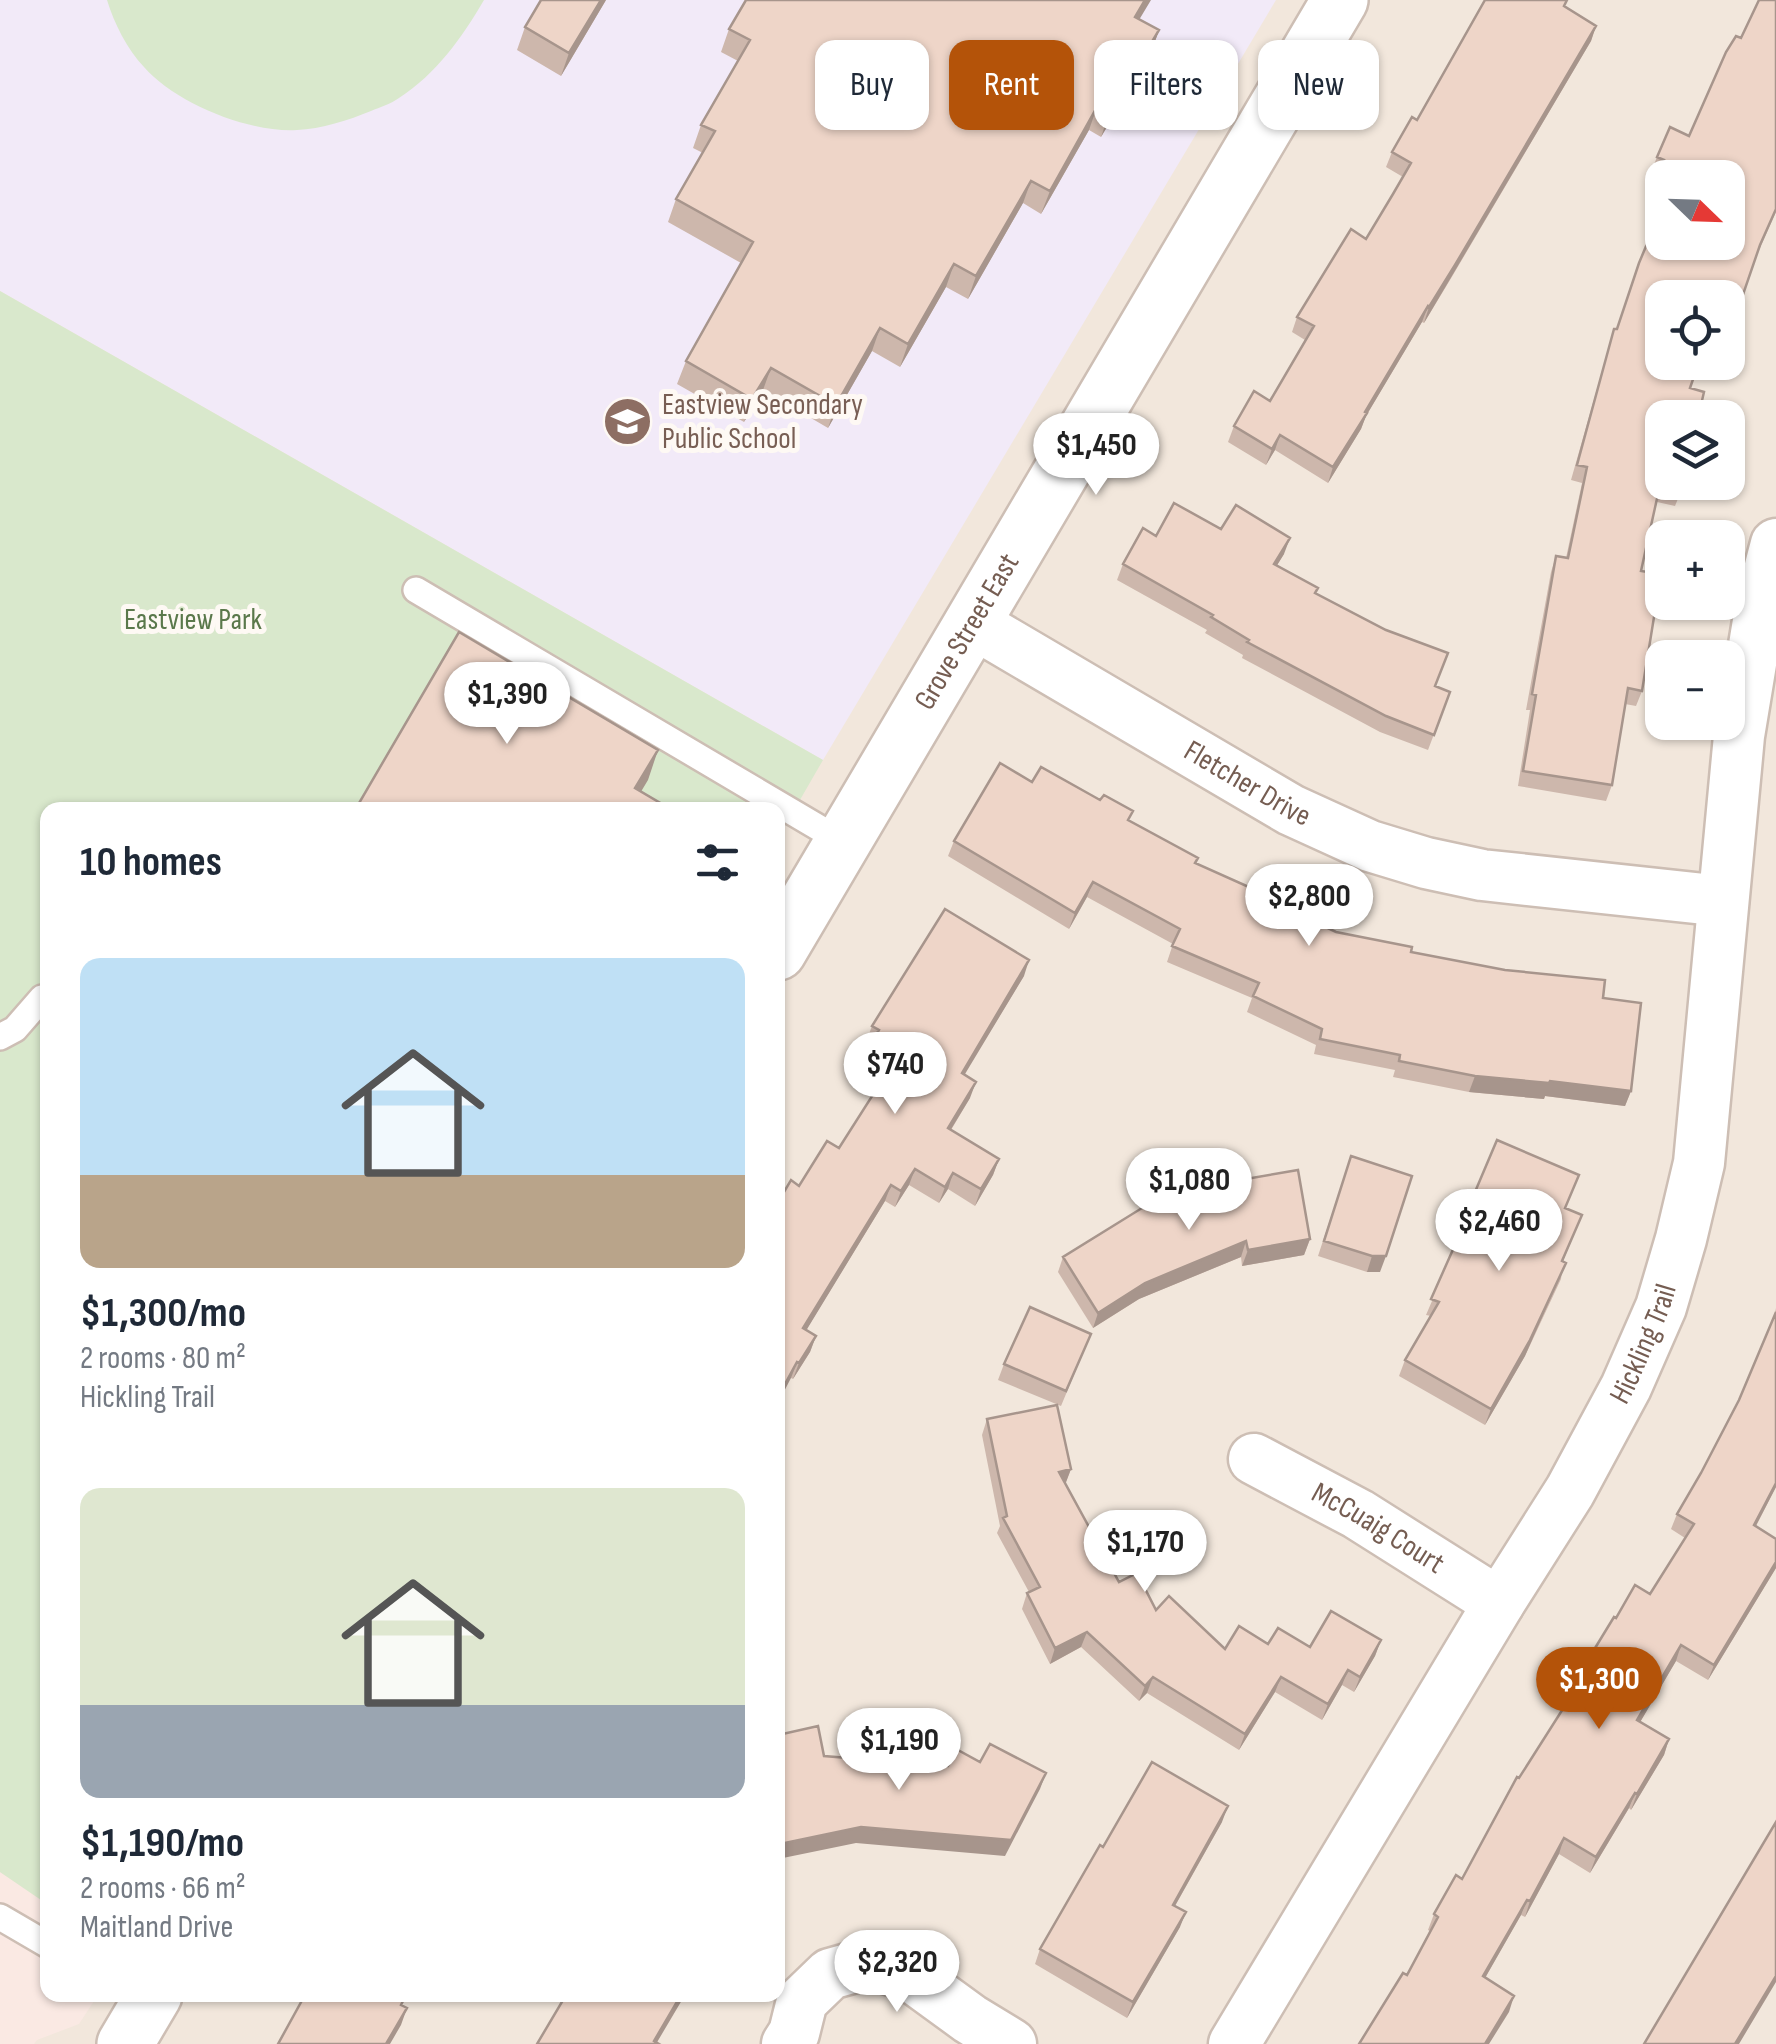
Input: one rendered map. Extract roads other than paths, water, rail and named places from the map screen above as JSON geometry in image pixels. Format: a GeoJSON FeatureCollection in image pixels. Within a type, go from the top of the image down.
{"type":"FeatureCollection","features":[{"type":"Feature","properties":{"kind":"street","name":"Grove Street East"},"geometry":{"type":"LineString","coordinates":[[785,940],[1340,0]]}},
{"type":"Feature","properties":{"kind":"street","name":"Hickling Trail"},"geometry":{"type":"LineString","coordinates":[[1234,2044],[1580,1474],[1626,1387],[1661,1307],[1698,1164],[1738,736],[1762,597],[1776,544]]}},
{"type":"Feature","properties":{"kind":"street","name":"Fletcher Drive"},"geometry":{"type":"LineString","coordinates":[[973,624],[1292,810],[1370,846],[1482,875],[1723,901]]}},
{"type":"Feature","properties":{"kind":"street","name":"McCuaig Court"},"geometry":{"type":"LineString","coordinates":[[1254,1459],[1358,1514],[1499,1603]]}},
{"type":"Feature","properties":{"kind":"street"},"geometry":{"type":"LineString","coordinates":[[787,2044],[802,2002],[830,1974],[869,1963],[911,1976],[1011,2044]]}},
{"type":"Feature","properties":{"kind":"lane"},"geometry":{"type":"LineString","coordinates":[[416,590],[775,802]]}},
{"type":"Feature","properties":{"kind":"lane"},"geometry":{"type":"LineString","coordinates":[[785,808],[843,842]]}},
{"type":"Feature","properties":{"kind":"lane"},"geometry":{"type":"LineString","coordinates":[[0,1037],[15,1029],[40,1000]]}},
{"type":"Feature","properties":{"kind":"lane"},"geometry":{"type":"LineString","coordinates":[[0,1916],[40,1940]]}},
{"type":"Feature","properties":{"kind":"place","name":"Eastview Secondary Public School"},"geometry":{"type":"Point","coordinates":[627,422]}},
{"type":"Feature","properties":{"kind":"park label","name":"Eastview Park"},"geometry":{"type":"Point","coordinates":[193,620]}}]}
